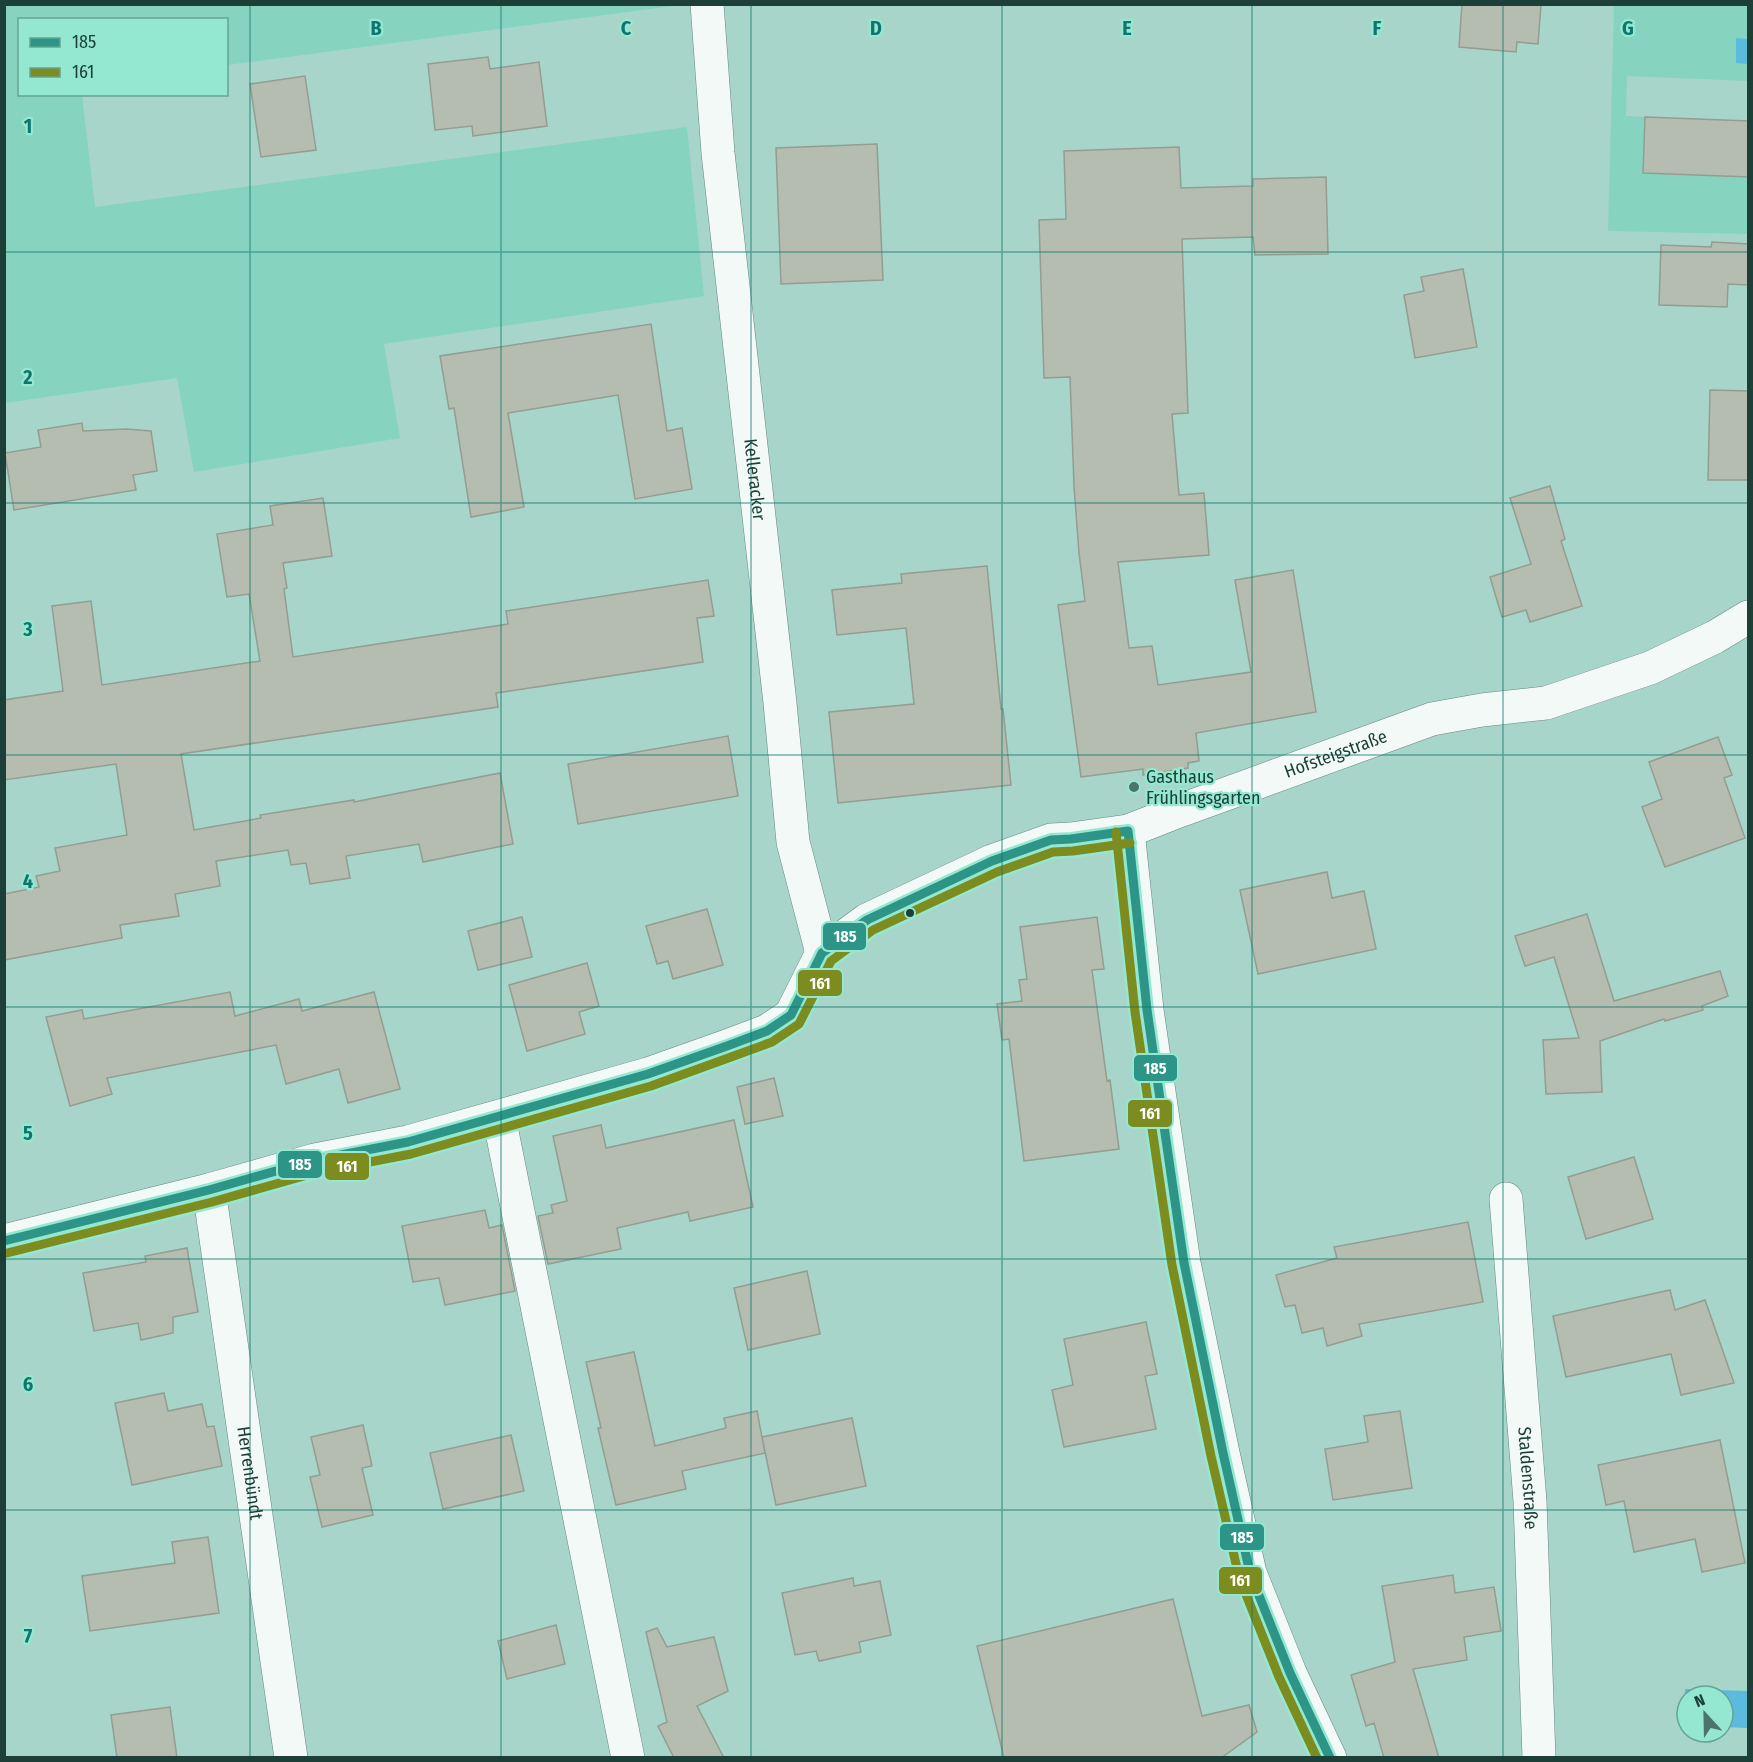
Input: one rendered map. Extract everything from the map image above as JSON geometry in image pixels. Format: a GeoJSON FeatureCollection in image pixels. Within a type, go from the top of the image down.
{"type":"FeatureCollection","features":[{"type":"Feature","properties":{"kind":"street","name":"Kelleracker"},"geometry":{"type":"LineString","coordinates":[[706,4],[717,153],[780,703],[793,842],[822,953]]}},
{"type":"Feature","properties":{"kind":"street","name":"Hofsteigstraße"},"geometry":{"type":"LineString","coordinates":[[4,1242],[209,1190],[315,1160],[408,1142],[648,1074],[767,1031],[791,1015],[822,953],[867,920],[992,861],[1051,840],[1128,831],[1432,719],[1482,710],[1546,703],[1650,668],[1715,637],[1749,617]]}},
{"type":"Feature","properties":{"kind":"street"},"geometry":{"type":"LineString","coordinates":[[1128,831],[1147,1010],[1184,1263],[1222,1453],[1250,1574],[1290,1673],[1330,1758]]}},
{"type":"Feature","properties":{"kind":"street"},"geometry":{"type":"LineString","coordinates":[[500,1117],[628,1758]]}},
{"type":"Feature","properties":{"kind":"street","name":"Herrenbündt"},"geometry":{"type":"LineString","coordinates":[[209,1190],[291,1758]]}},
{"type":"Feature","properties":{"kind":"street","name":"Staldenstraße"},"geometry":{"type":"LineString","coordinates":[[1506,1199],[1530,1501],[1539,1758]]}},
{"type":"Feature","properties":{"kind":"green space"},"geometry":{"type":"Polygon","coordinates":[[[4,5],[680,5],[228,65],[228,18],[18,18],[18,96],[82,96],[95,207],[687,127],[704,296],[384,344],[400,438],[194,472],[177,378],[5,403],[4,5]]]}},
{"type":"Feature","properties":{"kind":"green space"},"geometry":{"type":"Polygon","coordinates":[[[1614,5],[1748,5],[1748,81],[1627,76],[1626,116],[1645,117],[1643,173],[1708,176],[1741,171],[1741,177],[1748,177],[1748,234],[1608,231],[1614,5]]]}},
{"type":"Feature","properties":{"kind":"water"},"geometry":{"type":"Polygon","coordinates":[[[1736,38],[1748,39],[1748,64],[1736,63],[1736,38]]]}},
{"type":"Feature","properties":{"kind":"water"},"geometry":{"type":"Polygon","coordinates":[[[1735,1691],[1748,1691],[1748,1728],[1735,1727],[1735,1691]]]}},
{"type":"Feature","properties":{"kind":"building"},"geometry":{"type":"Polygon","coordinates":[[[1462,4],[1541,4],[1538,44],[1517,42],[1516,52],[1459,47],[1462,4]]]}},
{"type":"Feature","properties":{"kind":"building"},"geometry":{"type":"Polygon","coordinates":[[[488,57],[490,69],[539,62],[547,126],[473,136],[472,126],[435,130],[428,64],[488,57]]]}},
{"type":"Feature","properties":{"kind":"building"},"geometry":{"type":"Polygon","coordinates":[[[305,76],[316,150],[261,157],[250,84],[305,76]]]}},
{"type":"Feature","properties":{"kind":"building"},"geometry":{"type":"Polygon","coordinates":[[[1645,117],[1749,121],[1749,177],[1643,173],[1645,117]]]}},
{"type":"Feature","properties":{"kind":"building"},"geometry":{"type":"Polygon","coordinates":[[[877,144],[883,280],[781,284],[776,148],[877,144]]]}},
{"type":"Feature","properties":{"kind":"building"},"geometry":{"type":"Polygon","coordinates":[[[1179,147],[1181,188],[1253,186],[1253,179],[1326,177],[1328,254],[1255,255],[1253,237],[1182,239],[1188,413],[1172,414],[1179,495],[1204,493],[1209,555],[1118,562],[1129,648],[1152,646],[1158,685],[1251,672],[1235,580],[1293,570],[1316,712],[1196,733],[1199,761],[1188,763],[1188,768],[1143,775],[1143,769],[1081,777],[1058,605],[1085,601],[1074,486],[1070,377],[1044,378],[1039,220],[1066,219],[1064,151],[1179,147]]]}},
{"type":"Feature","properties":{"kind":"building"},"geometry":{"type":"Polygon","coordinates":[[[1712,242],[1749,244],[1749,285],[1728,284],[1727,307],[1659,305],[1661,245],[1711,247],[1712,242]]]}},
{"type":"Feature","properties":{"kind":"building"},"geometry":{"type":"Polygon","coordinates":[[[1463,269],[1477,347],[1415,358],[1404,295],[1424,291],[1421,277],[1463,269]]]}},
{"type":"Feature","properties":{"kind":"building"},"geometry":{"type":"Polygon","coordinates":[[[651,324],[667,431],[682,428],[692,489],[635,499],[618,395],[508,413],[524,507],[471,517],[454,408],[449,409],[440,356],[651,324]]]}},
{"type":"Feature","properties":{"kind":"building"},"geometry":{"type":"Polygon","coordinates":[[[1710,390],[1749,391],[1749,480],[1708,480],[1710,390]]]}},
{"type":"Feature","properties":{"kind":"building"},"geometry":{"type":"Polygon","coordinates":[[[82,423],[83,431],[126,429],[151,431],[157,471],[133,475],[136,490],[14,510],[5,453],[41,447],[38,430],[82,423]]]}},
{"type":"Feature","properties":{"kind":"building"},"geometry":{"type":"Polygon","coordinates":[[[1550,486],[1565,539],[1561,541],[1582,606],[1530,622],[1526,610],[1502,617],[1490,577],[1531,564],[1510,498],[1550,486]]]}},
{"type":"Feature","properties":{"kind":"building"},"geometry":{"type":"Polygon","coordinates":[[[323,498],[332,556],[283,563],[293,657],[508,624],[506,611],[708,580],[714,616],[697,618],[703,662],[496,693],[498,707],[181,754],[194,830],[261,818],[260,815],[354,800],[354,802],[500,773],[513,844],[423,862],[419,844],[346,856],[350,878],[310,884],[306,863],[291,865],[288,850],[216,861],[220,886],[175,894],[179,916],[120,925],[122,938],[4,960],[4,894],[39,887],[36,876],[60,871],[55,848],[127,835],[116,764],[4,780],[4,700],[63,691],[52,606],[91,601],[102,685],[260,661],[249,594],[227,597],[217,534],[273,525],[270,506],[323,498]]]}},
{"type":"Feature","properties":{"kind":"building"},"geometry":{"type":"Polygon","coordinates":[[[987,566],[1011,785],[838,803],[829,712],[914,704],[906,628],[837,635],[832,590],[902,583],[901,574],[987,566]]]}},
{"type":"Feature","properties":{"kind":"building"},"geometry":{"type":"Polygon","coordinates":[[[728,736],[738,796],[578,824],[568,764],[728,736]]]}},
{"type":"Feature","properties":{"kind":"building"},"geometry":{"type":"Polygon","coordinates":[[[1718,737],[1732,775],[1724,778],[1745,838],[1665,867],[1642,807],[1662,799],[1649,762],[1718,737]]]}},
{"type":"Feature","properties":{"kind":"building"},"geometry":{"type":"Polygon","coordinates":[[[1327,872],[1332,898],[1364,891],[1376,949],[1258,974],[1240,890],[1327,872]]]}},
{"type":"Feature","properties":{"kind":"building"},"geometry":{"type":"Polygon","coordinates":[[[707,909],[723,965],[673,979],[668,961],[657,964],[646,926],[707,909]]]}},
{"type":"Feature","properties":{"kind":"building"},"geometry":{"type":"Polygon","coordinates":[[[1587,914],[1614,1001],[1720,971],[1728,996],[1702,1006],[1703,1010],[1665,1021],[1664,1019],[1600,1041],[1602,1092],[1546,1094],[1543,1040],[1579,1038],[1554,957],[1525,966],[1515,936],[1587,914]]]}},
{"type":"Feature","properties":{"kind":"building"},"geometry":{"type":"Polygon","coordinates":[[[522,917],[532,957],[478,970],[468,931],[522,917]]]}},
{"type":"Feature","properties":{"kind":"building"},"geometry":{"type":"Polygon","coordinates":[[[1097,917],[1104,969],[1092,970],[1119,1149],[1024,1161],[1009,1039],[1002,1040],[997,1004],[1022,1001],[1019,980],[1027,979],[1020,927],[1097,917]]]}},
{"type":"Feature","properties":{"kind":"building"},"geometry":{"type":"Polygon","coordinates":[[[587,963],[599,1006],[579,1012],[585,1034],[527,1051],[509,985],[587,963]]]}},
{"type":"Feature","properties":{"kind":"building"},"geometry":{"type":"Polygon","coordinates":[[[230,992],[235,1016],[299,999],[302,1011],[374,992],[400,1089],[348,1103],[339,1069],[286,1084],[276,1045],[107,1078],[112,1094],[70,1106],[46,1017],[82,1010],[84,1019],[230,992]]]}},
{"type":"Feature","properties":{"kind":"building"},"geometry":{"type":"Polygon","coordinates":[[[774,1078],[783,1116],[745,1124],[737,1087],[774,1078]]]}},
{"type":"Feature","properties":{"kind":"building"},"geometry":{"type":"Polygon","coordinates":[[[734,1120],[753,1207],[690,1221],[688,1212],[617,1228],[621,1249],[548,1264],[538,1216],[553,1213],[551,1205],[567,1201],[553,1136],[601,1125],[606,1148],[734,1120]]]}},
{"type":"Feature","properties":{"kind":"building"},"geometry":{"type":"Polygon","coordinates":[[[1634,1157],[1653,1219],[1586,1239],[1568,1177],[1634,1157]]]}},
{"type":"Feature","properties":{"kind":"building"},"geometry":{"type":"Polygon","coordinates":[[[485,1210],[489,1228],[502,1225],[515,1291],[445,1305],[439,1278],[413,1282],[402,1226],[485,1210]]]}},
{"type":"Feature","properties":{"kind":"building"},"geometry":{"type":"Polygon","coordinates":[[[1468,1222],[1483,1302],[1359,1324],[1362,1336],[1327,1346],[1323,1328],[1302,1333],[1295,1305],[1285,1307],[1276,1275],[1337,1258],[1334,1247],[1468,1222]]]}},
{"type":"Feature","properties":{"kind":"building"},"geometry":{"type":"Polygon","coordinates":[[[187,1248],[198,1312],[173,1317],[173,1333],[141,1340],[138,1323],[94,1331],[83,1273],[146,1262],[145,1256],[187,1248]]]}},
{"type":"Feature","properties":{"kind":"building"},"geometry":{"type":"Polygon","coordinates":[[[807,1271],[820,1334],[748,1350],[734,1288],[807,1271]]]}},
{"type":"Feature","properties":{"kind":"building"},"geometry":{"type":"Polygon","coordinates":[[[1670,1290],[1675,1310],[1705,1300],[1734,1383],[1681,1395],[1671,1354],[1566,1377],[1553,1316],[1670,1290]]]}},
{"type":"Feature","properties":{"kind":"building"},"geometry":{"type":"Polygon","coordinates":[[[1146,1322],[1157,1374],[1145,1376],[1156,1429],[1064,1447],[1052,1390],[1073,1385],[1064,1339],[1146,1322]]]}},
{"type":"Feature","properties":{"kind":"building"},"geometry":{"type":"Polygon","coordinates":[[[634,1352],[655,1446],[726,1428],[724,1418],[757,1411],[765,1453],[682,1471],[686,1489],[616,1505],[598,1428],[601,1428],[586,1362],[634,1352]]]}},
{"type":"Feature","properties":{"kind":"building"},"geometry":{"type":"Polygon","coordinates":[[[164,1393],[168,1411],[202,1404],[207,1427],[214,1426],[222,1466],[132,1485],[115,1403],[164,1393]]]}},
{"type":"Feature","properties":{"kind":"building"},"geometry":{"type":"Polygon","coordinates":[[[1400,1411],[1412,1488],[1333,1500],[1325,1449],[1368,1442],[1364,1416],[1400,1411]]]}},
{"type":"Feature","properties":{"kind":"building"},"geometry":{"type":"Polygon","coordinates":[[[852,1418],[866,1486],[776,1505],[762,1437],[852,1418]]]}},
{"type":"Feature","properties":{"kind":"building"},"geometry":{"type":"Polygon","coordinates":[[[363,1425],[372,1466],[362,1468],[373,1515],[322,1527],[310,1477],[320,1475],[311,1437],[363,1425]]]}},
{"type":"Feature","properties":{"kind":"building"},"geometry":{"type":"Polygon","coordinates":[[[511,1435],[524,1491],[443,1509],[430,1453],[511,1435]]]}},
{"type":"Feature","properties":{"kind":"building"},"geometry":{"type":"Polygon","coordinates":[[[1720,1440],[1745,1563],[1702,1572],[1695,1539],[1634,1552],[1624,1501],[1606,1505],[1598,1465],[1720,1440]]]}},
{"type":"Feature","properties":{"kind":"building"},"geometry":{"type":"Polygon","coordinates":[[[208,1537],[219,1613],[90,1631],[82,1576],[175,1563],[172,1542],[208,1537]]]}},
{"type":"Feature","properties":{"kind":"building"},"geometry":{"type":"Polygon","coordinates":[[[1453,1575],[1455,1593],[1494,1587],[1501,1631],[1464,1637],[1467,1660],[1413,1669],[1439,1758],[1384,1758],[1374,1723],[1366,1726],[1351,1675],[1395,1662],[1382,1586],[1453,1575]]]}},
{"type":"Feature","properties":{"kind":"building"},"geometry":{"type":"Polygon","coordinates":[[[853,1578],[854,1586],[880,1581],[891,1635],[859,1642],[861,1652],[819,1661],[816,1651],[795,1655],[782,1593],[853,1578]]]}},
{"type":"Feature","properties":{"kind":"building"},"geometry":{"type":"Polygon","coordinates":[[[1173,1599],[1202,1716],[1249,1705],[1257,1732],[1221,1758],[1004,1758],[977,1646],[1173,1599]]]}},
{"type":"Feature","properties":{"kind":"building"},"geometry":{"type":"Polygon","coordinates":[[[556,1625],[565,1664],[507,1679],[498,1641],[556,1625]]]}},
{"type":"Feature","properties":{"kind":"building"},"geometry":{"type":"Polygon","coordinates":[[[657,1628],[667,1647],[714,1637],[728,1691],[697,1706],[724,1758],[674,1758],[658,1726],[667,1722],[646,1632],[657,1628]]]}},
{"type":"Feature","properties":{"kind":"building"},"geometry":{"type":"Polygon","coordinates":[[[170,1707],[177,1758],[117,1758],[111,1715],[170,1707]]]}},
{"type":"Feature","properties":{"kind":"transit line","name":"185"},"geometry":{"type":"LineString","coordinates":[[1128,831],[1147,1010],[1184,1263],[1223,1453],[1250,1573],[1290,1673],[1330,1758]]}},
{"type":"Feature","properties":{"kind":"transit line","name":"185"},"geometry":{"type":"LineString","coordinates":[[4,1241],[209,1190],[315,1160],[408,1142],[648,1074],[727,1046],[767,1031],[791,1015],[822,953],[867,920],[992,861],[1051,840],[1128,831]]}},
{"type":"Feature","properties":{"kind":"transit line","name":"161"},"geometry":{"type":"LineString","coordinates":[[1116,832],[1135,1012],[1172,1265],[1211,1456],[1239,1577],[1279,1677],[1317,1758]]}},
{"type":"Feature","properties":{"kind":"transit line","name":"161"},"geometry":{"type":"LineString","coordinates":[[7,1253],[212,1202],[318,1172],[411,1154],[651,1086],[731,1057],[772,1042],[799,1024],[831,961],[873,930],[997,872],[1053,852],[1130,843]]}},
{"type":"Feature","properties":{"kind":"place","name":"Gasthaus Frühlingsgarten"},"geometry":{"type":"Point","coordinates":[1134,787]}}]}
